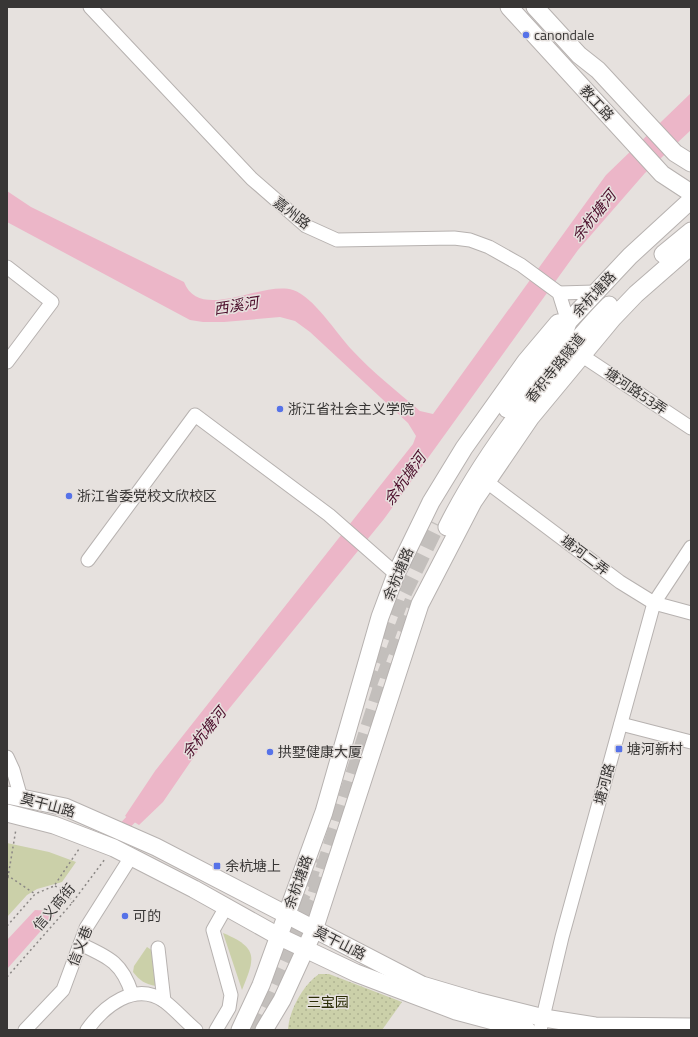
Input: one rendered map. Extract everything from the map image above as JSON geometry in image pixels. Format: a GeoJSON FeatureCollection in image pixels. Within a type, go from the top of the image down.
{"type":"FeatureCollection","features":[{"type":"Feature","properties":{"kind":"main road","name":"教工路"},"geometry":{"type":"LineString","coordinates":[[509,7],[662,174],[691,192]]}},
{"type":"Feature","properties":{"kind":"main road","name":"教工路"},"geometry":{"type":"LineString","coordinates":[[535,7],[579,55],[598,70],[675,153],[691,163]]}},
{"type":"Feature","properties":{"kind":"main road","name":"余杭塘路"},"geometry":{"type":"LineString","coordinates":[[240,1030],[261,985],[324,812],[380,617],[396,574],[432,502],[464,448],[495,402],[526,361],[558,323],[568,322],[630,256],[691,200]]}},
{"type":"Feature","properties":{"kind":"main road","name":"香积寺路隧道"},"geometry":{"type":"LineString","coordinates":[[568,322],[563,337],[508,409],[470,466],[442,526],[511,422],[577,340],[654,263],[691,231]]}},
{"type":"Feature","properties":{"kind":"main road"},"geometry":{"type":"LineString","coordinates":[[266,1029],[282,1000],[314,930],[420,604],[473,502],[530,417],[581,355],[636,294],[691,246]]}},
{"type":"Feature","properties":{"kind":"main road","name":"莫干山路"},"geometry":{"type":"LineString","coordinates":[[14,796],[65,807],[156,847],[422,985],[476,1001],[542,1024],[691,1027]]}},
{"type":"Feature","properties":{"kind":"main road","name":"莫干山路"},"geometry":{"type":"LineString","coordinates":[[13,814],[54,825],[114,848],[278,936],[307,948],[356,973],[456,1011],[527,1030]]}},
{"type":"Feature","properties":{"kind":"street","name":"嘉州路"},"geometry":{"type":"LineString","coordinates":[[90,7],[252,180],[306,226],[337,240],[454,238],[470,240],[489,247],[521,265],[559,293]]}},
{"type":"Feature","properties":{"kind":"street"},"geometry":{"type":"LineString","coordinates":[[7,268],[52,302],[7,362]]}},
{"type":"Feature","properties":{"kind":"street"},"geometry":{"type":"LineString","coordinates":[[568,322],[559,293],[595,292]]}},
{"type":"Feature","properties":{"kind":"street","name":"塘河路53弄"},"geometry":{"type":"LineString","coordinates":[[581,355],[691,428]]}},
{"type":"Feature","properties":{"kind":"street"},"geometry":{"type":"LineString","coordinates":[[88,560],[195,415],[340,525],[396,574]]}},
{"type":"Feature","properties":{"kind":"street","name":"塘河二弄"},"geometry":{"type":"LineString","coordinates":[[487,482],[620,582],[654,603],[691,613]]}},
{"type":"Feature","properties":{"kind":"street","name":"塘河路"},"geometry":{"type":"LineString","coordinates":[[542,1024],[562,937],[654,603],[691,547]]}},
{"type":"Feature","properties":{"kind":"street"},"geometry":{"type":"LineString","coordinates":[[621,724],[691,742]]}},
{"type":"Feature","properties":{"kind":"street"},"geometry":{"type":"LineString","coordinates":[[7,757],[13,770],[14,796]]}},
{"type":"Feature","properties":{"kind":"street","name":"信义巷"},"geometry":{"type":"LineString","coordinates":[[24,1030],[63,990],[86,928],[131,856]]}},
{"type":"Feature","properties":{"kind":"street"},"geometry":{"type":"LineString","coordinates":[[216,1030],[229,1008],[231,995],[213,930],[226,907]]}},
{"type":"Feature","properties":{"kind":"street"},"geometry":{"type":"LineString","coordinates":[[80,944],[103,955],[122,970],[132,994]]}},
{"type":"Feature","properties":{"kind":"street"},"geometry":{"type":"LineString","coordinates":[[158,948],[164,1001]]}},
{"type":"Feature","properties":{"kind":"street"},"geometry":{"type":"LineString","coordinates":[[87,1030],[94,1020],[113,1002],[132,994],[150,994],[164,1001],[196,1030]]}},
{"type":"Feature","properties":{"kind":"path"},"geometry":{"type":"LineString","coordinates":[[7,883],[13,814]]}},
{"type":"Feature","properties":{"kind":"path","name":"信义商街"},"geometry":{"type":"LineString","coordinates":[[7,926],[35,894],[54,886],[86,838]]}},
{"type":"Feature","properties":{"kind":"path","name":"信义商街"},"geometry":{"type":"LineString","coordinates":[[7,977],[72,903],[114,848]]}},
{"type":"Feature","properties":{"kind":"path"},"geometry":{"type":"LineString","coordinates":[[8,875],[35,894]]}},
{"type":"Feature","properties":{"kind":"path"},"geometry":{"type":"LineString","coordinates":[[54,886],[68,892],[72,903]]}},
{"type":"Feature","properties":{"kind":"green space"},"geometry":{"type":"Polygon","coordinates":[[[7,843],[49,852],[76,862],[62,882],[37,889],[27,895],[7,917],[7,843]]]}},
{"type":"Feature","properties":{"kind":"green space"},"geometry":{"type":"Polygon","coordinates":[[[223,933],[235,938],[243,944],[251,955],[250,970],[242,990],[223,933]]]}},
{"type":"Feature","properties":{"kind":"green space"},"geometry":{"type":"Polygon","coordinates":[[[147,947],[153,951],[156,986],[143,982],[133,972],[134,966],[147,947]]]}},
{"type":"Feature","properties":{"kind":"green space","name":"三宝园"},"geometry":{"type":"Polygon","coordinates":[[[319,974],[329,974],[402,1002],[382,1030],[288,1030],[291,1014],[302,991],[319,974]]]}},
{"type":"Feature","properties":{"kind":"water","name":"西溪河"},"geometry":{"type":"Polygon","coordinates":[[[691,93],[691,130],[645,173],[578,250],[384,519],[215,726],[163,802],[139,825],[125,816],[155,771],[413,444],[416,436],[408,423],[310,332],[295,321],[280,317],[224,322],[203,322],[190,320],[7,222],[7,191],[31,207],[184,282],[192,294],[203,299],[217,300],[233,298],[280,288],[293,290],[301,294],[317,307],[352,350],[376,374],[420,411],[433,414],[606,175],[691,93]]]}},
{"type":"Feature","properties":{"kind":"water"},"geometry":{"type":"Polygon","coordinates":[[[35,910],[52,911],[54,916],[7,969],[7,940],[35,910]]]}},
{"type":"Feature","properties":{"kind":"waterway","name":"余杭塘河"},"geometry":{"type":"LineString","coordinates":[[112,839],[139,811]]}},
{"type":"Feature","properties":{"kind":"tunnel"},"geometry":{"type":"LineString","coordinates":[[368,686],[401,598],[437,524]]}},
{"type":"Feature","properties":{"kind":"tunnel"},"geometry":{"type":"LineString","coordinates":[[254,1030],[316,894],[385,676],[413,601]]}},
{"type":"Feature","properties":{"kind":"tunnel"},"geometry":{"type":"LineString","coordinates":[[295,908],[307,885],[315,858]]}},
{"type":"Feature","properties":{"kind":"place","name":"canondale"},"geometry":{"type":"Point","coordinates":[526,35]}},
{"type":"Feature","properties":{"kind":"place","name":"浙江省社会主义学院"},"geometry":{"type":"Point","coordinates":[280,409]}},
{"type":"Feature","properties":{"kind":"place","name":"浙江省委党校文欣校区"},"geometry":{"type":"Point","coordinates":[69,496]}},
{"type":"Feature","properties":{"kind":"place","name":"塘河新村"},"geometry":{"type":"Point","coordinates":[619,749]}},
{"type":"Feature","properties":{"kind":"place","name":"拱墅健康大厦"},"geometry":{"type":"Point","coordinates":[270,752]}},
{"type":"Feature","properties":{"kind":"place","name":"余杭塘上"},"geometry":{"type":"Point","coordinates":[217,866]}},
{"type":"Feature","properties":{"kind":"place","name":"可的"},"geometry":{"type":"Point","coordinates":[125,916]}}]}
